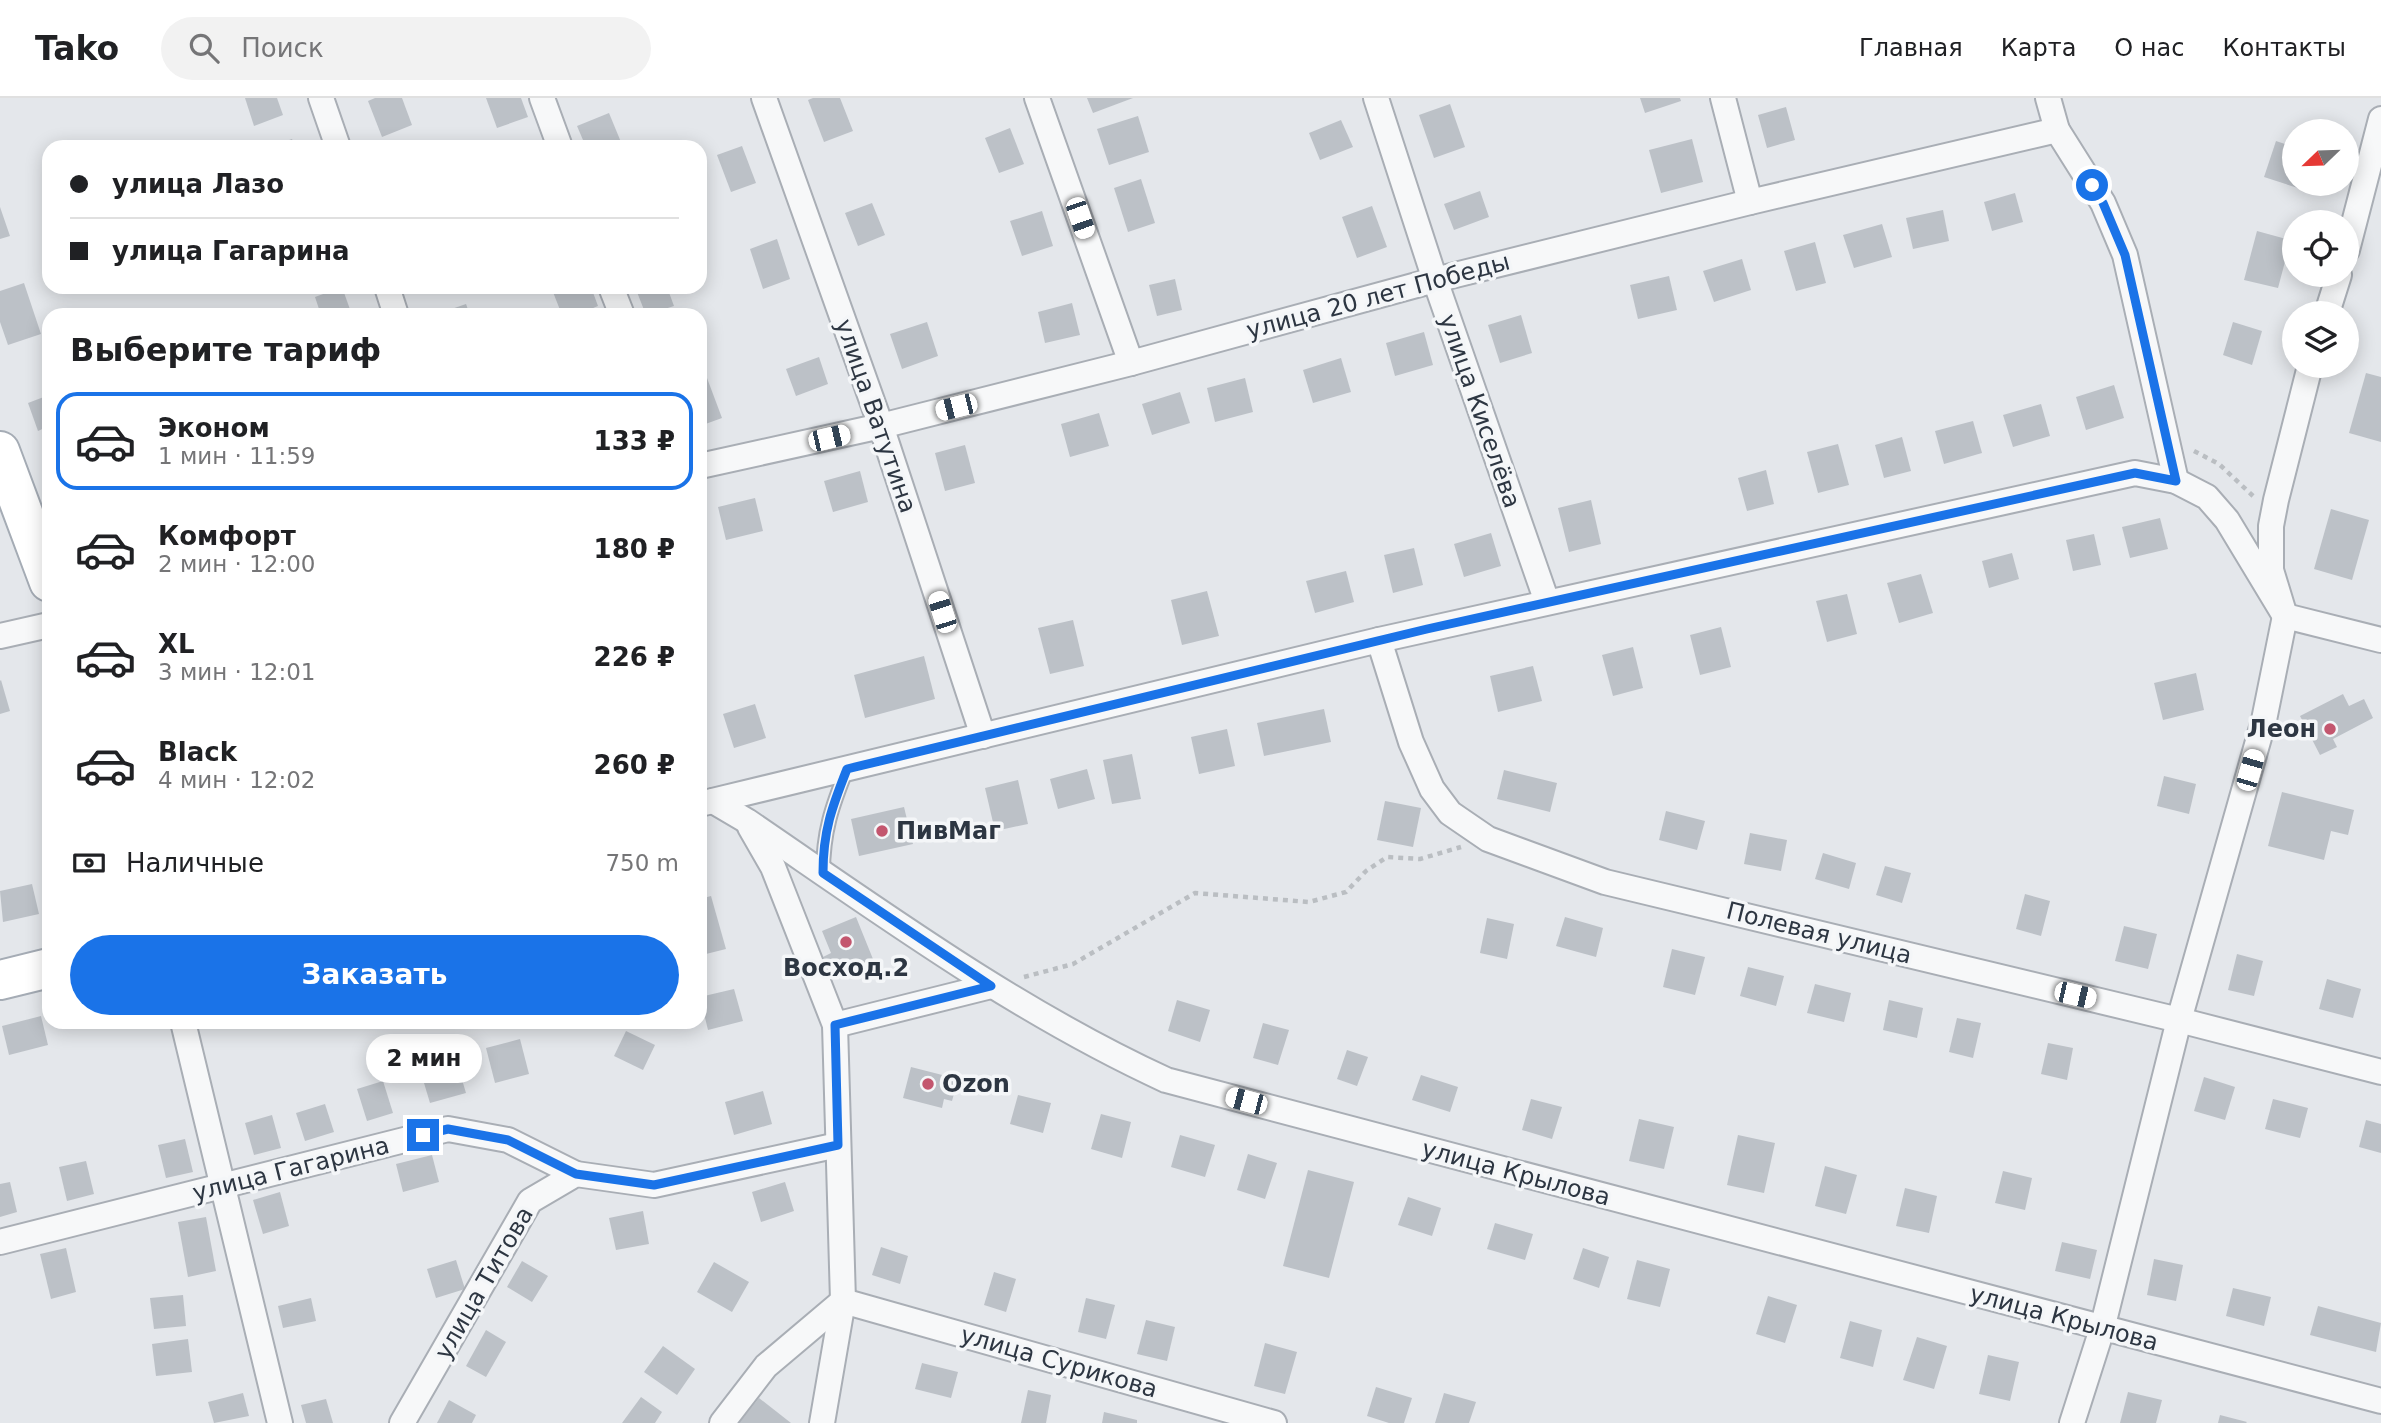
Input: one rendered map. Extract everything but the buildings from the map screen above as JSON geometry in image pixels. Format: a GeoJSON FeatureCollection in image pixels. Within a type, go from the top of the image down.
{"type":"FeatureCollection","features":[{"type":"Feature","properties":{"kind":"main road"},"geometry":{"type":"LineString","coordinates":[[0,451],[42,563]]}},
{"type":"Feature","properties":{"kind":"main road"},"geometry":{"type":"LineString","coordinates":[[0,979],[42,970]]}},
{"type":"Feature","properties":{"kind":"street"},"geometry":{"type":"LineString","coordinates":[[321,98],[336,140]]}},
{"type":"Feature","properties":{"kind":"street"},"geometry":{"type":"LineString","coordinates":[[542,98],[557,140]]}},
{"type":"Feature","properties":{"kind":"street","name":"улица Ватутина"},"geometry":{"type":"LineString","coordinates":[[764,98],[881,426],[983,736]]}},
{"type":"Feature","properties":{"kind":"street"},"geometry":{"type":"LineString","coordinates":[[1037,98],[1131,363]]}},
{"type":"Feature","properties":{"kind":"street","name":"улица Киселёва"},"geometry":{"type":"LineString","coordinates":[[1376,98],[1435,280],[1547,602]]}},
{"type":"Feature","properties":{"kind":"street"},"geometry":{"type":"LineString","coordinates":[[1723,98],[1750,202]]}},
{"type":"Feature","properties":{"kind":"street"},"geometry":{"type":"LineString","coordinates":[[2048,98],[2057,130],[2103,203],[2125,255],[2176,481]]}},
{"type":"Feature","properties":{"kind":"street"},"geometry":{"type":"LineString","coordinates":[[2357,210],[2381,119]]}},
{"type":"Feature","properties":{"kind":"street","name":"улица 20 лет Победы"},"geometry":{"type":"LineString","coordinates":[[707,464],[881,426],[1131,363],[1435,280],[2057,130]]}},
{"type":"Feature","properties":{"kind":"street"},"geometry":{"type":"LineString","coordinates":[[2072,1423],[2102,1329],[2179,1020],[2264,720],[2286,616],[2271,570],[2271,526],[2307,378]]}},
{"type":"Feature","properties":{"kind":"street"},"geometry":{"type":"LineString","coordinates":[[707,803],[1380,640],[2135,473],[2176,481],[2207,497],[2227,520],[2286,616],[2381,640]]}},
{"type":"Feature","properties":{"kind":"street"},"geometry":{"type":"LineString","coordinates":[[0,636],[42,627]]}},
{"type":"Feature","properties":{"kind":"street","name":"Полевая улица"},"geometry":{"type":"LineString","coordinates":[[1380,640],[1411,742],[1432,789],[1450,813],[1488,839],[1605,882],[2179,1020],[2381,1072]]}},
{"type":"Feature","properties":{"kind":"street","name":"улица Крылова"},"geometry":{"type":"LineString","coordinates":[[707,803],[747,821],[991,986],[1112,1056],[1166,1080],[2381,1401]]}},
{"type":"Feature","properties":{"kind":"street"},"geometry":{"type":"LineString","coordinates":[[747,821],[773,867],[835,1025],[843,1301],[822,1423]]}},
{"type":"Feature","properties":{"kind":"street"},"geometry":{"type":"LineString","coordinates":[[835,1025],[991,986]]}},
{"type":"Feature","properties":{"kind":"street"},"geometry":{"type":"LineString","coordinates":[[185,1029],[280,1423]]}},
{"type":"Feature","properties":{"kind":"street","name":"улица Гагарина"},"geometry":{"type":"LineString","coordinates":[[0,1242],[448,1129],[508,1140],[576,1174]]}},
{"type":"Feature","properties":{"kind":"street"},"geometry":{"type":"LineString","coordinates":[[576,1174],[654,1185],[838,1145]]}},
{"type":"Feature","properties":{"kind":"street","name":"улица Титова"},"geometry":{"type":"LineString","coordinates":[[402,1423],[530,1201],[576,1174]]}},
{"type":"Feature","properties":{"kind":"street"},"geometry":{"type":"LineString","coordinates":[[722,1423],[766,1366],[843,1301]]}},
{"type":"Feature","properties":{"kind":"street","name":"улица Сурикова"},"geometry":{"type":"LineString","coordinates":[[843,1301],[1274,1423]]}},
{"type":"Feature","properties":{"kind":"lane"},"geometry":{"type":"LineString","coordinates":[[823,873],[825,832],[830,811],[847,769]]}},
{"type":"Feature","properties":{"kind":"path"},"geometry":{"type":"LineString","coordinates":[[991,986],[1073,964],[1195,893],[1309,902],[1346,892],[1366,871],[1387,857],[1420,859],[1488,839]]}},
{"type":"Feature","properties":{"kind":"place","name":"Леон"},"geometry":{"type":"Point","coordinates":[2330,729]}},
{"type":"Feature","properties":{"kind":"place","name":"ПивМаг"},"geometry":{"type":"Point","coordinates":[882,831]}},
{"type":"Feature","properties":{"kind":"place","name":"Восход.2"},"geometry":{"type":"Point","coordinates":[846,942]}},
{"type":"Feature","properties":{"kind":"place","name":"Ozon"},"geometry":{"type":"Point","coordinates":[928,1084]}},
{"type":"Feature","properties":{"kind":"route"},"geometry":{"type":"LineString","coordinates":[[423,1135],[448,1129],[508,1140],[576,1174],[654,1185],[838,1145],[835,1025],[991,986],[823,873],[825,832],[830,811],[847,769],[1427,629],[2135,473],[2176,481],[2125,255],[2103,203],[2092,185]]}}]}
